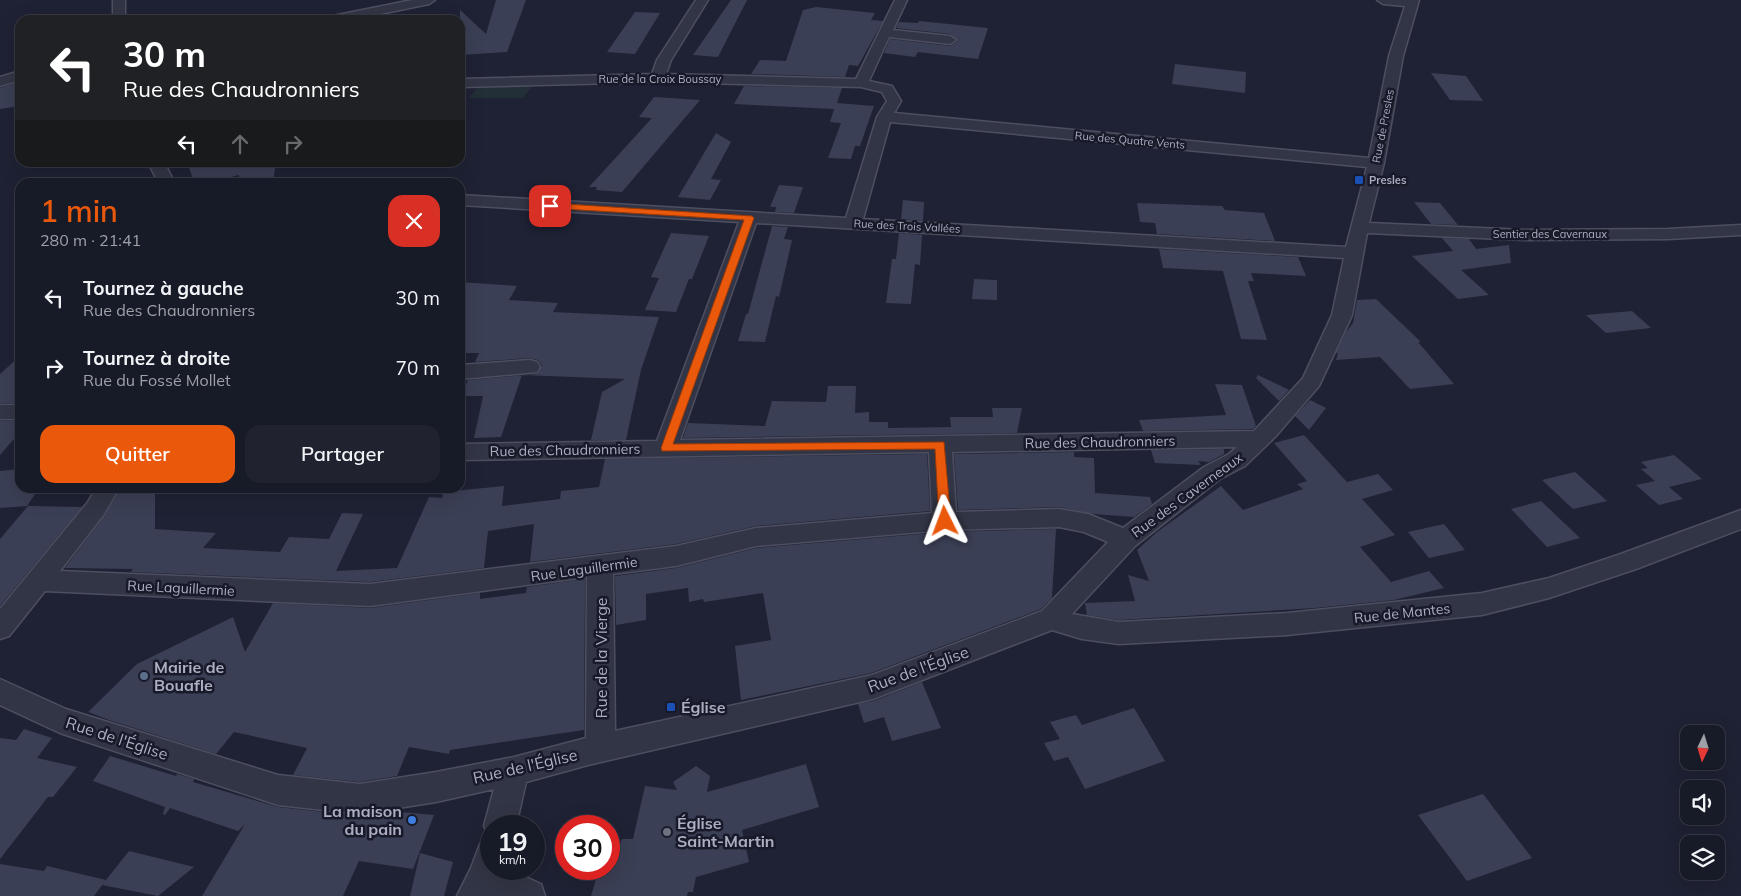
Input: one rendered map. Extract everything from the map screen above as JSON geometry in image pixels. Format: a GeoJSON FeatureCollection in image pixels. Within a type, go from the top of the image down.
{"type":"FeatureCollection","features":[{"type":"Feature","properties":{"kind":"street"},"geometry":{"type":"LineString","coordinates":[[119,0],[119,15]]}},
{"type":"Feature","properties":{"kind":"street"},"geometry":{"type":"LineString","coordinates":[[357,15],[429,0]]}},
{"type":"Feature","properties":{"kind":"street"},"geometry":{"type":"LineString","coordinates":[[658,78],[664,60],[702,0]]}},
{"type":"Feature","properties":{"kind":"street"},"geometry":{"type":"LineString","coordinates":[[861,83],[901,0]]}},
{"type":"Feature","properties":{"kind":"street"},"geometry":{"type":"LineString","coordinates":[[1383,0],[1412,2]]}},
{"type":"Feature","properties":{"kind":"street","name":"Rue de Presles"},"geometry":{"type":"LineString","coordinates":[[1354,253],[1376,163],[1396,56],[1412,2]]}},
{"type":"Feature","properties":{"kind":"street"},"geometry":{"type":"LineString","coordinates":[[884,33],[950,40]]}},
{"type":"Feature","properties":{"kind":"street"},"geometry":{"type":"LineString","coordinates":[[0,82],[15,77]]}},
{"type":"Feature","properties":{"kind":"street","name":"Rue de la Croix Boussay"},"geometry":{"type":"LineString","coordinates":[[465,83],[658,78],[861,83],[887,89],[894,101],[884,118]]}},
{"type":"Feature","properties":{"kind":"street"},"geometry":{"type":"LineString","coordinates":[[853,223],[884,118]]}},
{"type":"Feature","properties":{"kind":"street","name":"Rue des Quatre Vents"},"geometry":{"type":"LineString","coordinates":[[884,118],[1376,163]]}},
{"type":"Feature","properties":{"kind":"street","name":"Rue des Trois Vallées"},"geometry":{"type":"LineString","coordinates":[[465,200],[1354,253]]}},
{"type":"Feature","properties":{"kind":"street"},"geometry":{"type":"LineString","coordinates":[[666,448],[749,218]]}},
{"type":"Feature","properties":{"kind":"street","name":"Sentier des Cavernaux"},"geometry":{"type":"LineString","coordinates":[[1360,227],[1383,230],[1525,235],[1668,234],[1741,230]]}},
{"type":"Feature","properties":{"kind":"street","name":"Rue des Caverneaux"},"geometry":{"type":"LineString","coordinates":[[1051,619],[1126,539],[1212,473],[1237,460],[1260,439],[1312,381],[1342,315],[1354,253]]}},
{"type":"Feature","properties":{"kind":"street"},"geometry":{"type":"LineString","coordinates":[[465,372],[530,367]]}},
{"type":"Feature","properties":{"kind":"street"},"geometry":{"type":"LineString","coordinates":[[0,412],[15,412]]}},
{"type":"Feature","properties":{"kind":"street","name":"Rue des Chaudronniers"},"geometry":{"type":"LineString","coordinates":[[465,452],[1260,439]]}},
{"type":"Feature","properties":{"kind":"street"},"geometry":{"type":"LineString","coordinates":[[940,445],[945,521]]}},
{"type":"Feature","properties":{"kind":"street"},"geometry":{"type":"LineString","coordinates":[[0,628],[96,508],[104,493]]}},
{"type":"Feature","properties":{"kind":"street","name":"Rue Laguillermie"},"geometry":{"type":"LineString","coordinates":[[38,580],[370,596],[676,556],[756,537],[945,521],[1058,518],[1088,523],[1126,539]]}},
{"type":"Feature","properties":{"kind":"street","name":"Rue de Mantes"},"geometry":{"type":"LineString","coordinates":[[1051,619],[1082,628],[1119,633],[1288,624],[1482,604],[1550,588],[1627,562],[1741,519]]}},
{"type":"Feature","properties":{"kind":"street","name":"Rue de la Vierge"},"geometry":{"type":"LineString","coordinates":[[600,567],[601,748]]}},
{"type":"Feature","properties":{"kind":"street","name":"Rue de l'Église"},"geometry":{"type":"LineString","coordinates":[[0,691],[60,720],[278,790],[360,799],[436,787],[514,771],[601,748],[873,687],[1051,619]]}},
{"type":"Feature","properties":{"kind":"street"},"geometry":{"type":"LineString","coordinates":[[503,815],[514,771]]}},
{"type":"Feature","properties":{"kind":"street"},"geometry":{"type":"LineString","coordinates":[[492,880],[529,896]]}},
{"type":"Feature","properties":{"kind":"shaded area"},"geometry":{"type":"Polygon","coordinates":[[[534,84],[523,98],[469,98],[478,86],[534,84]]]}},
{"type":"Feature","properties":{"kind":"building"},"geometry":{"type":"Polygon","coordinates":[[[496,0],[526,0],[507,52],[465,55],[465,15],[460,15],[460,10],[486,34],[496,0]]]}},
{"type":"Feature","properties":{"kind":"building"},"geometry":{"type":"Polygon","coordinates":[[[731,0],[747,0],[718,57],[693,55],[731,0]]]}},
{"type":"Feature","properties":{"kind":"building"},"geometry":{"type":"Polygon","coordinates":[[[816,7],[875,13],[871,20],[883,21],[858,66],[849,65],[845,77],[751,74],[760,60],[786,61],[803,10],[816,7]]]}},
{"type":"Feature","properties":{"kind":"building"},"geometry":{"type":"Polygon","coordinates":[[[635,12],[660,13],[635,54],[607,52],[635,12]]]}},
{"type":"Feature","properties":{"kind":"building"},"geometry":{"type":"Polygon","coordinates":[[[919,21],[988,28],[978,59],[918,52],[915,57],[884,53],[890,39],[950,46],[958,41],[950,34],[896,28],[899,22],[918,23],[919,21]]]}},
{"type":"Feature","properties":{"kind":"building"},"geometry":{"type":"Polygon","coordinates":[[[1175,64],[1246,72],[1245,93],[1172,84],[1175,64]]]}},
{"type":"Feature","properties":{"kind":"building"},"geometry":{"type":"Polygon","coordinates":[[[1431,73],[1466,76],[1483,101],[1450,100],[1431,73]]]}},
{"type":"Feature","properties":{"kind":"building"},"geometry":{"type":"Polygon","coordinates":[[[15,84],[15,107],[0,109],[0,88],[15,84]]]}},
{"type":"Feature","properties":{"kind":"building"},"geometry":{"type":"Polygon","coordinates":[[[744,86],[842,88],[837,103],[874,106],[860,146],[855,146],[851,159],[828,158],[841,123],[830,122],[834,109],[734,104],[744,86]]]}},
{"type":"Feature","properties":{"kind":"building"},"geometry":{"type":"Polygon","coordinates":[[[654,97],[700,100],[622,192],[596,190],[597,187],[589,187],[652,118],[639,117],[654,97]]]}},
{"type":"Feature","properties":{"kind":"building"},"geometry":{"type":"Polygon","coordinates":[[[716,133],[731,142],[711,179],[721,180],[710,200],[678,197],[716,133]]]}},
{"type":"Feature","properties":{"kind":"building"},"geometry":{"type":"Polygon","coordinates":[[[189,167],[275,167],[274,178],[239,178],[239,175],[227,178],[193,178],[189,167]]]}},
{"type":"Feature","properties":{"kind":"building"},"geometry":{"type":"Polygon","coordinates":[[[779,185],[803,187],[794,213],[775,212],[776,207],[770,207],[779,185]]]}},
{"type":"Feature","properties":{"kind":"building"},"geometry":{"type":"Polygon","coordinates":[[[903,200],[924,202],[923,221],[901,219],[903,200]]]}},
{"type":"Feature","properties":{"kind":"building"},"geometry":{"type":"Polygon","coordinates":[[[1414,202],[1440,203],[1458,225],[1431,224],[1414,202]]]}},
{"type":"Feature","properties":{"kind":"building"},"geometry":{"type":"Polygon","coordinates":[[[1137,203],[1222,206],[1225,210],[1264,213],[1275,241],[1157,234],[1155,223],[1140,222],[1137,203]]]}},
{"type":"Feature","properties":{"kind":"building"},"geometry":{"type":"Polygon","coordinates":[[[772,226],[788,227],[784,239],[792,240],[779,297],[776,296],[765,342],[738,341],[746,314],[748,314],[772,226]]]}},
{"type":"Feature","properties":{"kind":"building"},"geometry":{"type":"Polygon","coordinates":[[[671,233],[709,236],[692,279],[689,279],[676,312],[645,310],[659,278],[651,277],[671,233]]]}},
{"type":"Feature","properties":{"kind":"building"},"geometry":{"type":"Polygon","coordinates":[[[899,233],[922,235],[920,265],[915,264],[911,304],[886,303],[892,259],[896,259],[899,233]]]}},
{"type":"Feature","properties":{"kind":"building"},"geometry":{"type":"Polygon","coordinates":[[[1442,238],[1469,239],[1476,249],[1509,245],[1511,263],[1461,270],[1489,295],[1458,299],[1412,256],[1453,251],[1442,238]]]}},
{"type":"Feature","properties":{"kind":"building"},"geometry":{"type":"Polygon","coordinates":[[[1159,249],[1298,257],[1306,276],[1251,273],[1254,281],[1248,281],[1267,340],[1241,339],[1223,271],[1163,268],[1159,249]]]}},
{"type":"Feature","properties":{"kind":"building"},"geometry":{"type":"Polygon","coordinates":[[[974,279],[997,280],[997,300],[972,299],[974,279]]]}},
{"type":"Feature","properties":{"kind":"building"},"geometry":{"type":"Polygon","coordinates":[[[465,282],[517,286],[509,300],[558,303],[553,312],[659,317],[641,370],[626,440],[591,440],[602,392],[625,379],[524,375],[537,374],[542,366],[538,360],[530,358],[475,362],[479,353],[465,353],[465,282]]]}},
{"type":"Feature","properties":{"kind":"building"},"geometry":{"type":"Polygon","coordinates":[[[1376,299],[1421,342],[1418,342],[1454,384],[1410,389],[1380,357],[1336,360],[1338,353],[1336,353],[1346,332],[1353,323],[1357,300],[1376,299]]]}},
{"type":"Feature","properties":{"kind":"building"},"geometry":{"type":"Polygon","coordinates":[[[1632,311],[1651,328],[1606,333],[1586,315],[1632,311]]]}},
{"type":"Feature","properties":{"kind":"building"},"geometry":{"type":"Polygon","coordinates":[[[15,360],[15,403],[0,403],[0,374],[15,360]]]}},
{"type":"Feature","properties":{"kind":"building"},"geometry":{"type":"Polygon","coordinates":[[[522,375],[501,437],[474,438],[483,396],[465,396],[468,380],[522,375]]]}},
{"type":"Feature","properties":{"kind":"building"},"geometry":{"type":"Polygon","coordinates":[[[1258,375],[1289,390],[1279,401],[1256,378],[1258,375]]]}},
{"type":"Feature","properties":{"kind":"building"},"geometry":{"type":"Polygon","coordinates":[[[1215,384],[1242,385],[1256,426],[1253,429],[1143,431],[1139,420],[1226,415],[1215,384]]]}},
{"type":"Feature","properties":{"kind":"building"},"geometry":{"type":"Polygon","coordinates":[[[828,386],[856,386],[855,413],[869,412],[869,422],[888,422],[888,428],[951,427],[950,417],[993,417],[992,408],[1022,408],[1017,433],[683,438],[688,423],[765,426],[772,401],[826,402],[828,386]]]}},
{"type":"Feature","properties":{"kind":"building"},"geometry":{"type":"Polygon","coordinates":[[[1310,400],[1326,408],[1309,430],[1295,416],[1310,400]]]}},
{"type":"Feature","properties":{"kind":"building"},"geometry":{"type":"Polygon","coordinates":[[[0,421],[15,421],[15,438],[0,455],[0,421]]]}},
{"type":"Feature","properties":{"kind":"building"},"geometry":{"type":"Polygon","coordinates":[[[1304,435],[1347,482],[1378,474],[1393,490],[1362,499],[1395,535],[1360,547],[1391,582],[1429,571],[1444,588],[1394,600],[1315,608],[1119,620],[1087,615],[1085,603],[1135,601],[1128,575],[1149,581],[1137,550],[1157,532],[1221,486],[1243,510],[1303,489],[1297,484],[1307,481],[1274,443],[1304,435]]]}},
{"type":"Feature","properties":{"kind":"building"},"geometry":{"type":"Polygon","coordinates":[[[1224,449],[1224,454],[1209,462],[1198,461],[1201,465],[1155,463],[1151,450],[1224,449]]]}},
{"type":"Feature","properties":{"kind":"building"},"geometry":{"type":"Polygon","coordinates":[[[1074,452],[1074,457],[1094,458],[1095,493],[1150,497],[1152,504],[1134,517],[1093,514],[1059,507],[958,510],[954,454],[1074,452]]]}},
{"type":"Feature","properties":{"kind":"building"},"geometry":{"type":"Polygon","coordinates":[[[927,454],[930,511],[756,526],[676,544],[530,562],[534,524],[488,531],[484,568],[370,582],[131,572],[133,569],[65,568],[105,515],[118,493],[155,493],[155,529],[216,533],[203,548],[280,552],[289,537],[329,539],[342,513],[363,514],[336,571],[397,568],[429,497],[442,498],[443,493],[465,493],[465,490],[504,486],[502,506],[560,499],[561,491],[599,487],[605,459],[927,454]]]}},
{"type":"Feature","properties":{"kind":"building"},"geometry":{"type":"Polygon","coordinates":[[[1674,455],[1702,479],[1669,487],[1683,499],[1659,505],[1636,485],[1655,481],[1641,469],[1648,468],[1641,462],[1674,455]]]}},
{"type":"Feature","properties":{"kind":"building"},"geometry":{"type":"Polygon","coordinates":[[[15,470],[15,493],[36,493],[27,506],[0,508],[0,471],[15,470]]]}},
{"type":"Feature","properties":{"kind":"building"},"geometry":{"type":"Polygon","coordinates":[[[1575,472],[1607,501],[1573,509],[1542,480],[1575,472]]]}},
{"type":"Feature","properties":{"kind":"building"},"geometry":{"type":"Polygon","coordinates":[[[1541,501],[1580,538],[1547,547],[1511,509],[1541,501]]]}},
{"type":"Feature","properties":{"kind":"building"},"geometry":{"type":"Polygon","coordinates":[[[28,506],[82,507],[0,606],[0,539],[28,506]]]}},
{"type":"Feature","properties":{"kind":"building"},"geometry":{"type":"Polygon","coordinates":[[[1444,524],[1465,550],[1429,558],[1408,532],[1444,524]]]}},
{"type":"Feature","properties":{"kind":"building"},"geometry":{"type":"Polygon","coordinates":[[[1056,529],[1052,598],[1041,609],[871,673],[741,700],[735,646],[771,640],[763,593],[704,602],[703,599],[689,602],[688,588],[646,594],[646,620],[616,625],[615,576],[676,568],[756,548],[945,532],[1056,529]]]}},
{"type":"Feature","properties":{"kind":"building"},"geometry":{"type":"Polygon","coordinates":[[[585,579],[584,730],[450,750],[449,754],[409,747],[397,776],[360,782],[293,775],[307,748],[234,732],[216,754],[88,712],[137,664],[233,617],[245,652],[273,603],[370,608],[480,593],[480,599],[526,593],[527,587],[585,579]]]}},
{"type":"Feature","properties":{"kind":"building"},"geometry":{"type":"Polygon","coordinates":[[[922,682],[941,728],[892,741],[884,717],[864,723],[858,704],[874,701],[922,682]]]}},
{"type":"Feature","properties":{"kind":"building"},"geometry":{"type":"Polygon","coordinates":[[[1134,708],[1165,761],[1085,789],[1068,757],[1054,761],[1044,743],[1060,739],[1050,722],[1076,715],[1082,725],[1134,708]]]}},
{"type":"Feature","properties":{"kind":"building"},"geometry":{"type":"Polygon","coordinates":[[[24,729],[52,738],[37,758],[77,767],[53,797],[48,797],[0,859],[0,738],[16,740],[24,729]]]}},
{"type":"Feature","properties":{"kind":"building"},"geometry":{"type":"Polygon","coordinates":[[[110,756],[176,776],[177,774],[194,779],[193,782],[278,807],[360,816],[389,811],[434,815],[413,869],[359,861],[343,896],[202,896],[245,824],[238,831],[170,808],[165,815],[163,814],[165,807],[93,781],[110,756]]]}},
{"type":"Feature","properties":{"kind":"building"},"geometry":{"type":"Polygon","coordinates":[[[806,764],[819,807],[742,830],[749,862],[696,877],[693,892],[688,892],[687,896],[591,896],[596,880],[620,880],[620,846],[622,839],[633,839],[645,786],[677,790],[673,782],[696,766],[710,776],[707,792],[806,764]]]}},
{"type":"Feature","properties":{"kind":"building"},"geometry":{"type":"Polygon","coordinates":[[[1483,794],[1532,858],[1467,881],[1418,815],[1483,794]]]}},
{"type":"Feature","properties":{"kind":"building"},"geometry":{"type":"Polygon","coordinates":[[[129,851],[194,867],[158,896],[102,885],[129,851]]]}},
{"type":"Feature","properties":{"kind":"building"},"geometry":{"type":"Polygon","coordinates":[[[420,853],[453,862],[444,896],[410,896],[420,853]]]}},
{"type":"Feature","properties":{"kind":"building"},"geometry":{"type":"Polygon","coordinates":[[[0,864],[44,871],[47,866],[106,880],[94,896],[0,896],[0,864]]]}},
{"type":"Feature","properties":{"kind":"place","name":"Presles"},"geometry":{"type":"Point","coordinates":[1359,180]}},
{"type":"Feature","properties":{"kind":"place","name":"Mairie de Bouafle"},"geometry":{"type":"Point","coordinates":[144,676]}},
{"type":"Feature","properties":{"kind":"place","name":"Église"},"geometry":{"type":"Point","coordinates":[671,707]}},
{"type":"Feature","properties":{"kind":"place","name":"La maison du pain"},"geometry":{"type":"Point","coordinates":[412,820]}},
{"type":"Feature","properties":{"kind":"place","name":"Église Saint-Martin"},"geometry":{"type":"Point","coordinates":[667,832]}},
{"type":"Feature","properties":{"kind":"route"},"geometry":{"type":"LineString","coordinates":[[550,206],[749,218],[666,448],[940,445],[945,521]]}}]}
